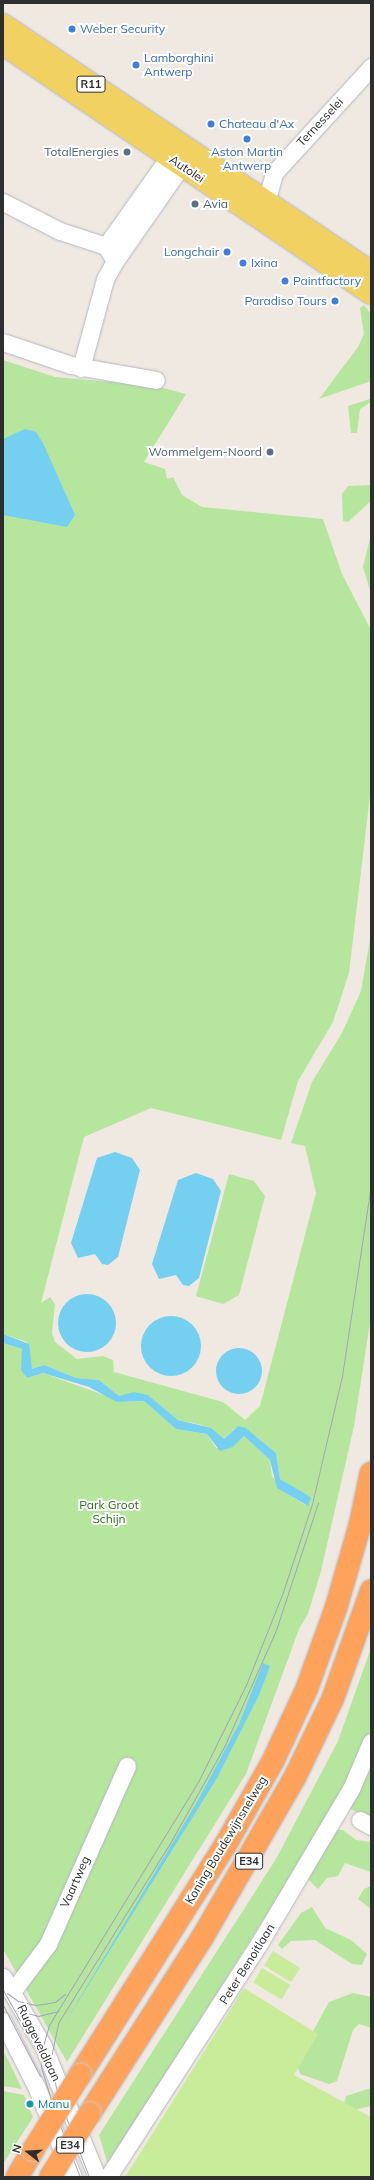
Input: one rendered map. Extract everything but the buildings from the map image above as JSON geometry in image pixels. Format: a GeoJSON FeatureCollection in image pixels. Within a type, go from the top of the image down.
{"type":"FeatureCollection","features":[{"type":"Feature","properties":{"kind":"highway","name":"Koning Boudewijnsnelweg"},"geometry":{"type":"LineString","coordinates":[[17,2177],[226,1844],[273,1761],[307,1688],[336,1608],[360,1525],[371,1473]]}},
{"type":"Feature","properties":{"kind":"highway","name":"E34"},"geometry":{"type":"LineString","coordinates":[[50,2177],[202,1938],[295,1778],[333,1698],[371,1591]]}},
{"type":"Feature","properties":{"kind":"main road","name":"Autolei"},"geometry":{"type":"LineString","coordinates":[[3,25],[371,294]]}},
{"type":"Feature","properties":{"kind":"main road","name":"Autolei"},"geometry":{"type":"LineString","coordinates":[[3,44],[180,154],[266,203],[371,272]]}},
{"type":"Feature","properties":{"kind":"street","name":"Ternesselei"},"geometry":{"type":"LineString","coordinates":[[266,203],[274,173],[371,67]]}},
{"type":"Feature","properties":{"kind":"street"},"geometry":{"type":"LineString","coordinates":[[106,246],[180,154]]}},
{"type":"Feature","properties":{"kind":"street"},"geometry":{"type":"LineString","coordinates":[[81,368],[105,279],[180,154]]}},
{"type":"Feature","properties":{"kind":"street"},"geometry":{"type":"LineString","coordinates":[[3,202],[60,231],[106,246],[115,261]]}},
{"type":"Feature","properties":{"kind":"street"},"geometry":{"type":"LineString","coordinates":[[3,342],[81,368],[156,380]]}},
{"type":"Feature","properties":{"kind":"street","name":"Peter Benoitlaan"},"geometry":{"type":"LineString","coordinates":[[108,2177],[260,1942],[350,1789],[371,1742]]}},
{"type":"Feature","properties":{"kind":"street","name":"Vaartweg"},"geometry":{"type":"LineString","coordinates":[[12,1992],[48,1944],[127,1766]]}},
{"type":"Feature","properties":{"kind":"street","name":"Ruggeveldlaan"},"geometry":{"type":"LineString","coordinates":[[3,1977],[47,2056],[97,2177]]}},
{"type":"Feature","properties":{"kind":"street","name":"Ruggeveldlaan"},"geometry":{"type":"LineString","coordinates":[[3,2020],[36,2086],[73,2177]]}},
{"type":"Feature","properties":{"kind":"green space"},"geometry":{"type":"Polygon","coordinates":[[[364,305],[371,314],[371,381],[319,399],[358,347],[364,334],[360,308],[364,305]]]}},
{"type":"Feature","properties":{"kind":"green space","name":"Park Groot Schijn"},"geometry":{"type":"Polygon","coordinates":[[[3,360],[55,377],[156,386],[186,394],[144,462],[165,469],[167,479],[173,477],[182,495],[202,507],[323,519],[342,574],[371,630],[371,787],[349,973],[333,1022],[298,1081],[281,1140],[151,1108],[84,1137],[41,1303],[50,1297],[55,1304],[52,1333],[55,1342],[77,1359],[103,1356],[113,1360],[114,1372],[223,1402],[245,1420],[260,1406],[316,1193],[305,1146],[291,1143],[312,1082],[342,1033],[361,991],[371,933],[371,1316],[354,1426],[321,1571],[308,1614],[299,1629],[246,1774],[67,2062],[3,1949],[3,1343],[22,1349],[27,1378],[43,1373],[123,1402],[144,1401],[176,1429],[207,1434],[216,1448],[233,1447],[244,1436],[270,1460],[272,1476],[286,1493],[305,1505],[309,1503],[306,1494],[280,1479],[276,1453],[246,1428],[235,1428],[224,1439],[202,1425],[178,1420],[148,1395],[119,1396],[99,1380],[76,1378],[44,1365],[32,1369],[27,1342],[3,1334],[3,360]]]}},
{"type":"Feature","properties":{"kind":"green space"},"geometry":{"type":"Polygon","coordinates":[[[370,399],[371,402],[360,409],[357,433],[351,433],[348,406],[370,399]]]}},
{"type":"Feature","properties":{"kind":"green space"},"geometry":{"type":"Polygon","coordinates":[[[371,485],[371,501],[348,522],[343,521],[342,494],[348,486],[371,485]]]}},
{"type":"Feature","properties":{"kind":"green space"},"geometry":{"type":"Polygon","coordinates":[[[371,534],[371,594],[363,567],[371,534]]]}},
{"type":"Feature","properties":{"kind":"green space"},"geometry":{"type":"Polygon","coordinates":[[[229,1174],[254,1181],[265,1196],[239,1295],[223,1304],[196,1296],[229,1174]]]}},
{"type":"Feature","properties":{"kind":"green space"},"geometry":{"type":"Polygon","coordinates":[[[371,1648],[371,1730],[346,1789],[108,2165],[99,2135],[276,1859],[338,1741],[371,1648]]]}},
{"type":"Feature","properties":{"kind":"green space"},"geometry":{"type":"Polygon","coordinates":[[[371,1763],[371,1821],[348,1807],[371,1763]]]}},
{"type":"Feature","properties":{"kind":"green space"},"geometry":{"type":"Polygon","coordinates":[[[337,1830],[343,1830],[356,1840],[371,1842],[371,1872],[345,1863],[338,1876],[327,1878],[318,1889],[308,1879],[337,1830]]]}},
{"type":"Feature","properties":{"kind":"green space"},"geometry":{"type":"Polygon","coordinates":[[[371,1886],[371,1909],[358,1899],[364,1889],[371,1886]]]}},
{"type":"Feature","properties":{"kind":"green space"},"geometry":{"type":"Polygon","coordinates":[[[312,1907],[325,1928],[351,1940],[367,1954],[362,1965],[352,1964],[315,1940],[291,1941],[282,1949],[278,1945],[301,1913],[312,1907]]]}},
{"type":"Feature","properties":{"kind":"green space"},"geometry":{"type":"Polygon","coordinates":[[[273,1951],[300,1968],[291,1982],[264,1965],[273,1951]]]}},
{"type":"Feature","properties":{"kind":"green space"},"geometry":{"type":"Polygon","coordinates":[[[262,1968],[290,1985],[282,2000],[253,1983],[262,1968]]]}},
{"type":"Feature","properties":{"kind":"green space"},"geometry":{"type":"Polygon","coordinates":[[[244,1988],[318,2034],[294,2075],[371,2117],[371,2177],[125,2177],[244,1988]]]}},
{"type":"Feature","properties":{"kind":"green space"},"geometry":{"type":"Polygon","coordinates":[[[353,1993],[371,1997],[371,2028],[359,2024],[353,2030],[337,2081],[329,2084],[300,2074],[296,2062],[329,2002],[353,1993]]]}},
{"type":"Feature","properties":{"kind":"green space"},"geometry":{"type":"Polygon","coordinates":[[[3,2050],[14,2072],[22,2089],[3,2086],[3,2050]]]}},
{"type":"Feature","properties":{"kind":"green space"},"geometry":{"type":"Polygon","coordinates":[[[371,2088],[371,2106],[350,2111],[343,2108],[346,2096],[371,2088]]]}},
{"type":"Feature","properties":{"kind":"green space"},"geometry":{"type":"Polygon","coordinates":[[[3,2091],[24,2095],[33,2117],[3,2164],[3,2091]]]}},
{"type":"Feature","properties":{"kind":"water"},"geometry":{"type":"Polygon","coordinates":[[[25,429],[36,432],[43,443],[75,515],[67,527],[3,515],[3,439],[25,429]]]}},
{"type":"Feature","properties":{"kind":"water"},"geometry":{"type":"Polygon","coordinates":[[[115,1152],[132,1158],[140,1170],[118,1257],[108,1265],[102,1264],[95,1254],[78,1258],[71,1243],[97,1158],[115,1152]]]}},
{"type":"Feature","properties":{"kind":"water"},"geometry":{"type":"Polygon","coordinates":[[[196,1173],[213,1179],[221,1191],[199,1278],[189,1286],[183,1285],[176,1275],[159,1279],[152,1264],[178,1180],[196,1173]]]}},
{"type":"Feature","properties":{"kind":"water"},"geometry":{"type":"Polygon","coordinates":[[[81,1294],[93,1294],[108,1302],[116,1317],[116,1329],[108,1344],[93,1352],[81,1352],[66,1344],[58,1329],[58,1317],[66,1302],[81,1294]]]}},
{"type":"Feature","properties":{"kind":"water"},"geometry":{"type":"Polygon","coordinates":[[[171,1316],[187,1321],[192,1325],[196,1330],[201,1346],[196,1362],[192,1367],[187,1371],[171,1376],[155,1371],[150,1367],[146,1362],[141,1346],[146,1330],[150,1325],[155,1321],[171,1316]]]}},
{"type":"Feature","properties":{"kind":"water"},"geometry":{"type":"Polygon","coordinates":[[[3,1334],[29,1344],[32,1369],[44,1365],[76,1378],[99,1380],[119,1396],[134,1392],[148,1395],[178,1420],[211,1428],[224,1439],[238,1426],[246,1428],[276,1453],[280,1479],[311,1498],[308,1506],[277,1488],[270,1460],[244,1436],[233,1447],[220,1451],[207,1434],[176,1429],[144,1401],[117,1402],[89,1387],[43,1373],[27,1378],[21,1370],[22,1349],[3,1343],[3,1334]]]}},
{"type":"Feature","properties":{"kind":"water"},"geometry":{"type":"Polygon","coordinates":[[[234,1348],[244,1348],[252,1352],[258,1358],[262,1366],[262,1376],[258,1384],[252,1390],[244,1394],[234,1394],[226,1390],[220,1384],[216,1376],[216,1366],[220,1358],[226,1352],[234,1348]]]}},
{"type":"Feature","properties":{"kind":"water"},"geometry":{"type":"Polygon","coordinates":[[[263,1663],[270,1666],[259,1695],[217,1778],[63,2026],[197,1802],[239,1724],[263,1663]]]}},
{"type":"Feature","properties":{"kind":"tram line"},"geometry":{"type":"LineString","coordinates":[[371,545],[371,573]]}},
{"type":"Feature","properties":{"kind":"tram line"},"geometry":{"type":"LineString","coordinates":[[53,2106],[41,2067],[43,2046],[49,2025],[198,1782],[246,1685],[283,1592],[312,1504],[342,1376],[371,1184]]}},
{"type":"Feature","properties":{"kind":"tram line"},"geometry":{"type":"LineString","coordinates":[[58,2096],[50,2062],[58,2023],[169,1845],[224,1747],[276,1630],[318,1503]]}},
{"type":"Feature","properties":{"kind":"tram line"},"geometry":{"type":"LineString","coordinates":[[3,1990],[41,2058]]}},
{"type":"Feature","properties":{"kind":"tram line"},"geometry":{"type":"LineString","coordinates":[[7,1993],[18,2001],[36,2005],[55,2002],[65,1994]]}},
{"type":"Feature","properties":{"kind":"tram line"},"geometry":{"type":"LineString","coordinates":[[3,2005],[40,2076]]}},
{"type":"Feature","properties":{"kind":"tram line"},"geometry":{"type":"LineString","coordinates":[[16,2010],[38,2016],[58,2011]]}},
{"type":"Feature","properties":{"kind":"tram line"},"geometry":{"type":"LineString","coordinates":[[56,2091],[89,2177]]}},
{"type":"Feature","properties":{"kind":"tram line"},"geometry":{"type":"LineString","coordinates":[[51,2102],[80,2177]]}},
{"type":"Feature","properties":{"kind":"place","name":"Weber Security"},"geometry":{"type":"Point","coordinates":[72,29]}},
{"type":"Feature","properties":{"kind":"place","name":"Lamborghini Antwerp"},"geometry":{"type":"Point","coordinates":[136,65]}},
{"type":"Feature","properties":{"kind":"place","name":"Chateau d'Ax"},"geometry":{"type":"Point","coordinates":[211,124]}},
{"type":"Feature","properties":{"kind":"place","name":"Aston Martin Antwerp"},"geometry":{"type":"Point","coordinates":[247,139]}},
{"type":"Feature","properties":{"kind":"place","name":"TotalEnergies"},"geometry":{"type":"Point","coordinates":[127,152]}},
{"type":"Feature","properties":{"kind":"place","name":"Avia"},"geometry":{"type":"Point","coordinates":[195,204]}},
{"type":"Feature","properties":{"kind":"place","name":"Longchair"},"geometry":{"type":"Point","coordinates":[227,252]}},
{"type":"Feature","properties":{"kind":"place","name":"Ixina"},"geometry":{"type":"Point","coordinates":[243,263]}},
{"type":"Feature","properties":{"kind":"place","name":"Paintfactory"},"geometry":{"type":"Point","coordinates":[285,281]}},
{"type":"Feature","properties":{"kind":"place","name":"Paradiso Tours"},"geometry":{"type":"Point","coordinates":[335,301]}},
{"type":"Feature","properties":{"kind":"place","name":"Wommelgem-Noord"},"geometry":{"type":"Point","coordinates":[270,452]}},
{"type":"Feature","properties":{"kind":"place","name":"Manu"},"geometry":{"type":"Point","coordinates":[30,2104]}}]}
